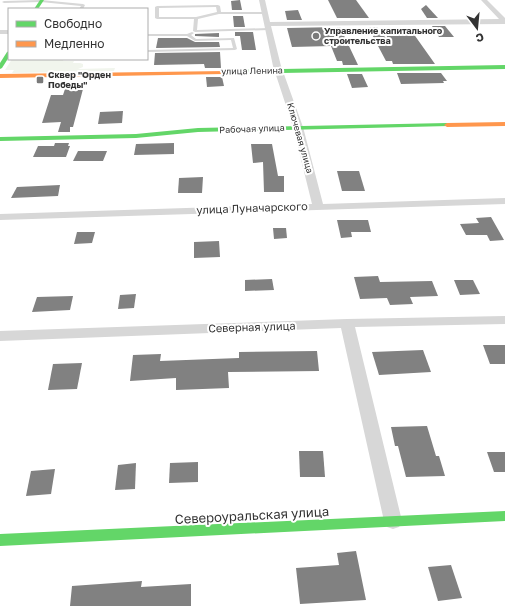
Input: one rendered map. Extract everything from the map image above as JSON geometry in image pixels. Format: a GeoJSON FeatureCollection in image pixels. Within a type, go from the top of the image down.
{"type":"FeatureCollection","features":[{"type":"Feature","properties":{"kind":"street","name":"Ключевая улица"},"geometry":{"type":"LineString","coordinates":[[262,0],[278,70],[298,127],[318,206]]}},
{"type":"Feature","properties":{"kind":"street"},"geometry":{"type":"LineString","coordinates":[[484,0],[504,21]]}},
{"type":"Feature","properties":{"kind":"street"},"geometry":{"type":"LineString","coordinates":[[268,27],[504,21]]}},
{"type":"Feature","properties":{"kind":"street"},"geometry":{"type":"LineString","coordinates":[[0,67],[8,55]]}},
{"type":"Feature","properties":{"kind":"street","name":"улица Ленина"},"geometry":{"type":"LineString","coordinates":[[0,76],[505,66]]}},
{"type":"Feature","properties":{"kind":"street","name":"Рабочая улица"},"geometry":{"type":"LineString","coordinates":[[0,139],[136,136],[198,130],[298,127],[505,124]]}},
{"type":"Feature","properties":{"kind":"street","name":"улица Луначарского"},"geometry":{"type":"LineString","coordinates":[[0,216],[505,201]]}},
{"type":"Feature","properties":{"kind":"street","name":"Северная улица"},"geometry":{"type":"LineString","coordinates":[[0,336],[347,323],[505,320]]}},
{"type":"Feature","properties":{"kind":"street"},"geometry":{"type":"LineString","coordinates":[[347,323],[393,522]]}},
{"type":"Feature","properties":{"kind":"street","name":"Североуральская улица"},"geometry":{"type":"LineString","coordinates":[[0,540],[505,516]]}},
{"type":"Feature","properties":{"kind":"lane"},"geometry":{"type":"LineString","coordinates":[[0,6],[4,1],[41,0],[83,5],[82,8]]}},
{"type":"Feature","properties":{"kind":"lane"},"geometry":{"type":"LineString","coordinates":[[219,13],[218,6],[157,7],[157,18],[196,18],[219,13],[264,13]]}},
{"type":"Feature","properties":{"kind":"lane"},"geometry":{"type":"LineString","coordinates":[[195,31],[196,18]]}},
{"type":"Feature","properties":{"kind":"lane"},"geometry":{"type":"LineString","coordinates":[[148,36],[188,35],[195,31],[268,27]]}},
{"type":"Feature","properties":{"kind":"lane"},"geometry":{"type":"LineString","coordinates":[[148,51],[234,49],[233,39],[195,40],[188,35]]}},
{"type":"Feature","properties":{"kind":"shaded area"},"geometry":{"type":"Polygon","coordinates":[[[11,60],[64,60],[83,64],[83,67],[78,69],[115,68],[114,71],[71,73],[12,73],[14,70],[5,70],[11,60]]]}},
{"type":"Feature","properties":{"kind":"building"},"geometry":{"type":"Polygon","coordinates":[[[240,0],[242,10],[232,10],[231,1],[240,0]]]}},
{"type":"Feature","properties":{"kind":"building"},"geometry":{"type":"Polygon","coordinates":[[[328,0],[356,0],[369,18],[337,18],[328,0]]]}},
{"type":"Feature","properties":{"kind":"building"},"geometry":{"type":"Polygon","coordinates":[[[426,5],[438,18],[427,18],[421,9],[426,5]]]}},
{"type":"Feature","properties":{"kind":"building"},"geometry":{"type":"Polygon","coordinates":[[[298,10],[302,20],[287,20],[285,11],[298,10]]]}},
{"type":"Feature","properties":{"kind":"building"},"geometry":{"type":"Polygon","coordinates":[[[233,16],[243,16],[245,27],[234,27],[233,16]]]}},
{"type":"Feature","properties":{"kind":"building"},"geometry":{"type":"Polygon","coordinates":[[[432,26],[445,26],[454,37],[439,37],[432,26]]]}},
{"type":"Feature","properties":{"kind":"building"},"geometry":{"type":"Polygon","coordinates":[[[340,27],[358,65],[343,65],[342,61],[337,61],[331,46],[292,47],[287,28],[340,27]]]}},
{"type":"Feature","properties":{"kind":"building"},"geometry":{"type":"Polygon","coordinates":[[[368,27],[377,27],[389,42],[386,34],[413,33],[435,64],[393,64],[392,61],[386,61],[368,27]]]}},
{"type":"Feature","properties":{"kind":"building"},"geometry":{"type":"Polygon","coordinates":[[[235,32],[253,32],[256,50],[242,50],[240,36],[235,36],[235,32]]]}},
{"type":"Feature","properties":{"kind":"building"},"geometry":{"type":"Polygon","coordinates":[[[219,33],[219,37],[195,36],[195,34],[219,33]]]}},
{"type":"Feature","properties":{"kind":"building"},"geometry":{"type":"Polygon","coordinates":[[[158,38],[187,38],[195,42],[219,42],[220,47],[156,48],[158,38]]]}},
{"type":"Feature","properties":{"kind":"building"},"geometry":{"type":"Polygon","coordinates":[[[220,52],[221,68],[205,68],[204,64],[154,65],[155,53],[220,52]]]}},
{"type":"Feature","properties":{"kind":"building"},"geometry":{"type":"Polygon","coordinates":[[[397,73],[441,73],[447,81],[443,81],[444,83],[401,84],[397,73]]]}},
{"type":"Feature","properties":{"kind":"building"},"geometry":{"type":"Polygon","coordinates":[[[347,74],[362,74],[368,87],[352,88],[347,74]]]}},
{"type":"Feature","properties":{"kind":"building"},"geometry":{"type":"Polygon","coordinates":[[[206,77],[222,77],[224,86],[207,87],[206,77]]]}},
{"type":"Feature","properties":{"kind":"building"},"geometry":{"type":"Polygon","coordinates":[[[65,89],[83,89],[73,127],[70,127],[70,132],[58,132],[61,122],[42,123],[51,95],[63,95],[65,89]]]}},
{"type":"Feature","properties":{"kind":"building"},"geometry":{"type":"Polygon","coordinates":[[[123,111],[122,123],[98,124],[100,112],[123,111]]]}},
{"type":"Feature","properties":{"kind":"building"},"geometry":{"type":"Polygon","coordinates":[[[55,143],[69,143],[68,146],[70,146],[66,157],[33,157],[38,146],[54,146],[55,143]]]}},
{"type":"Feature","properties":{"kind":"building"},"geometry":{"type":"Polygon","coordinates":[[[174,143],[174,154],[134,155],[136,144],[174,143]]]}},
{"type":"Feature","properties":{"kind":"building"},"geometry":{"type":"Polygon","coordinates":[[[251,144],[272,144],[278,176],[284,176],[284,192],[264,192],[263,162],[253,163],[251,144]]]}},
{"type":"Feature","properties":{"kind":"building"},"geometry":{"type":"Polygon","coordinates":[[[78,151],[107,151],[103,161],[73,161],[78,151]]]}},
{"type":"Feature","properties":{"kind":"building"},"geometry":{"type":"Polygon","coordinates":[[[337,171],[359,171],[365,191],[342,191],[337,171]]]}},
{"type":"Feature","properties":{"kind":"building"},"geometry":{"type":"Polygon","coordinates":[[[203,177],[202,193],[178,193],[179,178],[203,177]]]}},
{"type":"Feature","properties":{"kind":"building"},"geometry":{"type":"Polygon","coordinates":[[[60,185],[58,196],[11,198],[17,187],[60,185]]]}},
{"type":"Feature","properties":{"kind":"building"},"geometry":{"type":"Polygon","coordinates":[[[491,217],[504,240],[490,241],[487,235],[466,235],[460,224],[479,223],[476,218],[491,217]]]}},
{"type":"Feature","properties":{"kind":"building"},"geometry":{"type":"Polygon","coordinates":[[[337,220],[368,220],[371,232],[351,232],[352,237],[341,238],[337,220]]]}},
{"type":"Feature","properties":{"kind":"building"},"geometry":{"type":"Polygon","coordinates":[[[273,228],[286,228],[287,238],[274,239],[273,228]]]}},
{"type":"Feature","properties":{"kind":"building"},"geometry":{"type":"Polygon","coordinates":[[[77,232],[95,232],[92,243],[74,244],[77,232]]]}},
{"type":"Feature","properties":{"kind":"building"},"geometry":{"type":"Polygon","coordinates":[[[219,241],[220,257],[194,258],[194,242],[219,241]]]}},
{"type":"Feature","properties":{"kind":"building"},"geometry":{"type":"Polygon","coordinates":[[[378,276],[380,282],[432,281],[438,296],[410,297],[413,304],[390,305],[387,298],[360,299],[354,277],[378,276]]]}},
{"type":"Feature","properties":{"kind":"building"},"geometry":{"type":"Polygon","coordinates":[[[272,279],[274,290],[245,291],[245,280],[272,279]]]}},
{"type":"Feature","properties":{"kind":"building"},"geometry":{"type":"Polygon","coordinates":[[[454,280],[473,280],[480,294],[460,295],[454,280]]]}},
{"type":"Feature","properties":{"kind":"building"},"geometry":{"type":"Polygon","coordinates":[[[136,294],[134,308],[118,309],[120,295],[136,294]]]}},
{"type":"Feature","properties":{"kind":"building"},"geometry":{"type":"Polygon","coordinates":[[[73,296],[70,310],[32,312],[37,297],[73,296]]]}},
{"type":"Feature","properties":{"kind":"building"},"geometry":{"type":"Polygon","coordinates":[[[483,345],[505,345],[505,364],[490,364],[483,345]]]}},
{"type":"Feature","properties":{"kind":"building"},"geometry":{"type":"Polygon","coordinates":[[[423,350],[431,372],[379,375],[372,352],[423,350]]]}},
{"type":"Feature","properties":{"kind":"building"},"geometry":{"type":"Polygon","coordinates":[[[317,351],[319,371],[228,372],[229,388],[176,390],[176,378],[130,381],[133,355],[161,354],[160,361],[239,358],[239,352],[317,351]]]}},
{"type":"Feature","properties":{"kind":"building"},"geometry":{"type":"Polygon","coordinates":[[[82,363],[77,389],[48,390],[53,364],[82,363]]]}},
{"type":"Feature","properties":{"kind":"building"},"geometry":{"type":"Polygon","coordinates":[[[427,426],[436,456],[439,456],[445,476],[406,477],[398,446],[395,446],[391,427],[427,426]]]}},
{"type":"Feature","properties":{"kind":"building"},"geometry":{"type":"Polygon","coordinates":[[[299,451],[323,451],[325,477],[300,477],[299,451]]]}},
{"type":"Feature","properties":{"kind":"building"},"geometry":{"type":"Polygon","coordinates":[[[487,452],[505,452],[505,472],[494,472],[487,452]]]}},
{"type":"Feature","properties":{"kind":"building"},"geometry":{"type":"Polygon","coordinates":[[[198,462],[198,482],[169,483],[170,463],[198,462]]]}},
{"type":"Feature","properties":{"kind":"building"},"geometry":{"type":"Polygon","coordinates":[[[136,463],[135,489],[115,490],[118,465],[136,463]]]}},
{"type":"Feature","properties":{"kind":"building"},"geometry":{"type":"Polygon","coordinates":[[[55,469],[51,494],[26,496],[31,471],[55,469]]]}},
{"type":"Feature","properties":{"kind":"building"},"geometry":{"type":"Polygon","coordinates":[[[356,551],[366,600],[300,604],[296,568],[339,565],[337,553],[356,551]]]}},
{"type":"Feature","properties":{"kind":"building"},"geometry":{"type":"Polygon","coordinates":[[[451,565],[462,598],[438,601],[428,567],[451,565]]]}},
{"type":"Feature","properties":{"kind":"building"},"geometry":{"type":"Polygon","coordinates":[[[142,581],[141,587],[191,584],[191,606],[70,606],[72,586],[142,581]]]}},
{"type":"Feature","properties":{"kind":"traffic: fast"},"geometry":{"type":"LineString","coordinates":[[37,8],[42,0]]}},
{"type":"Feature","properties":{"kind":"traffic: fast"},"geometry":{"type":"LineString","coordinates":[[0,67],[8,55]]}},
{"type":"Feature","properties":{"kind":"traffic: fast"},"geometry":{"type":"LineString","coordinates":[[224,72],[505,67]]}},
{"type":"Feature","properties":{"kind":"traffic: fast"},"geometry":{"type":"LineString","coordinates":[[0,139],[136,136],[198,130],[447,125]]}},
{"type":"Feature","properties":{"kind":"traffic: fast"},"geometry":{"type":"LineString","coordinates":[[0,540],[505,516]]}},
{"type":"Feature","properties":{"kind":"traffic: slow"},"geometry":{"type":"LineString","coordinates":[[0,76],[224,72]]}},
{"type":"Feature","properties":{"kind":"traffic: slow"},"geometry":{"type":"LineString","coordinates":[[447,125],[505,124]]}},
{"type":"Feature","properties":{"kind":"place","name":"Управление капитального строительства"},"geometry":{"type":"Point","coordinates":[316,36]}},
{"type":"Feature","properties":{"kind":"place","name":"Сквер \"Орден Победы\""},"geometry":{"type":"Point","coordinates":[40,80]}}]}
